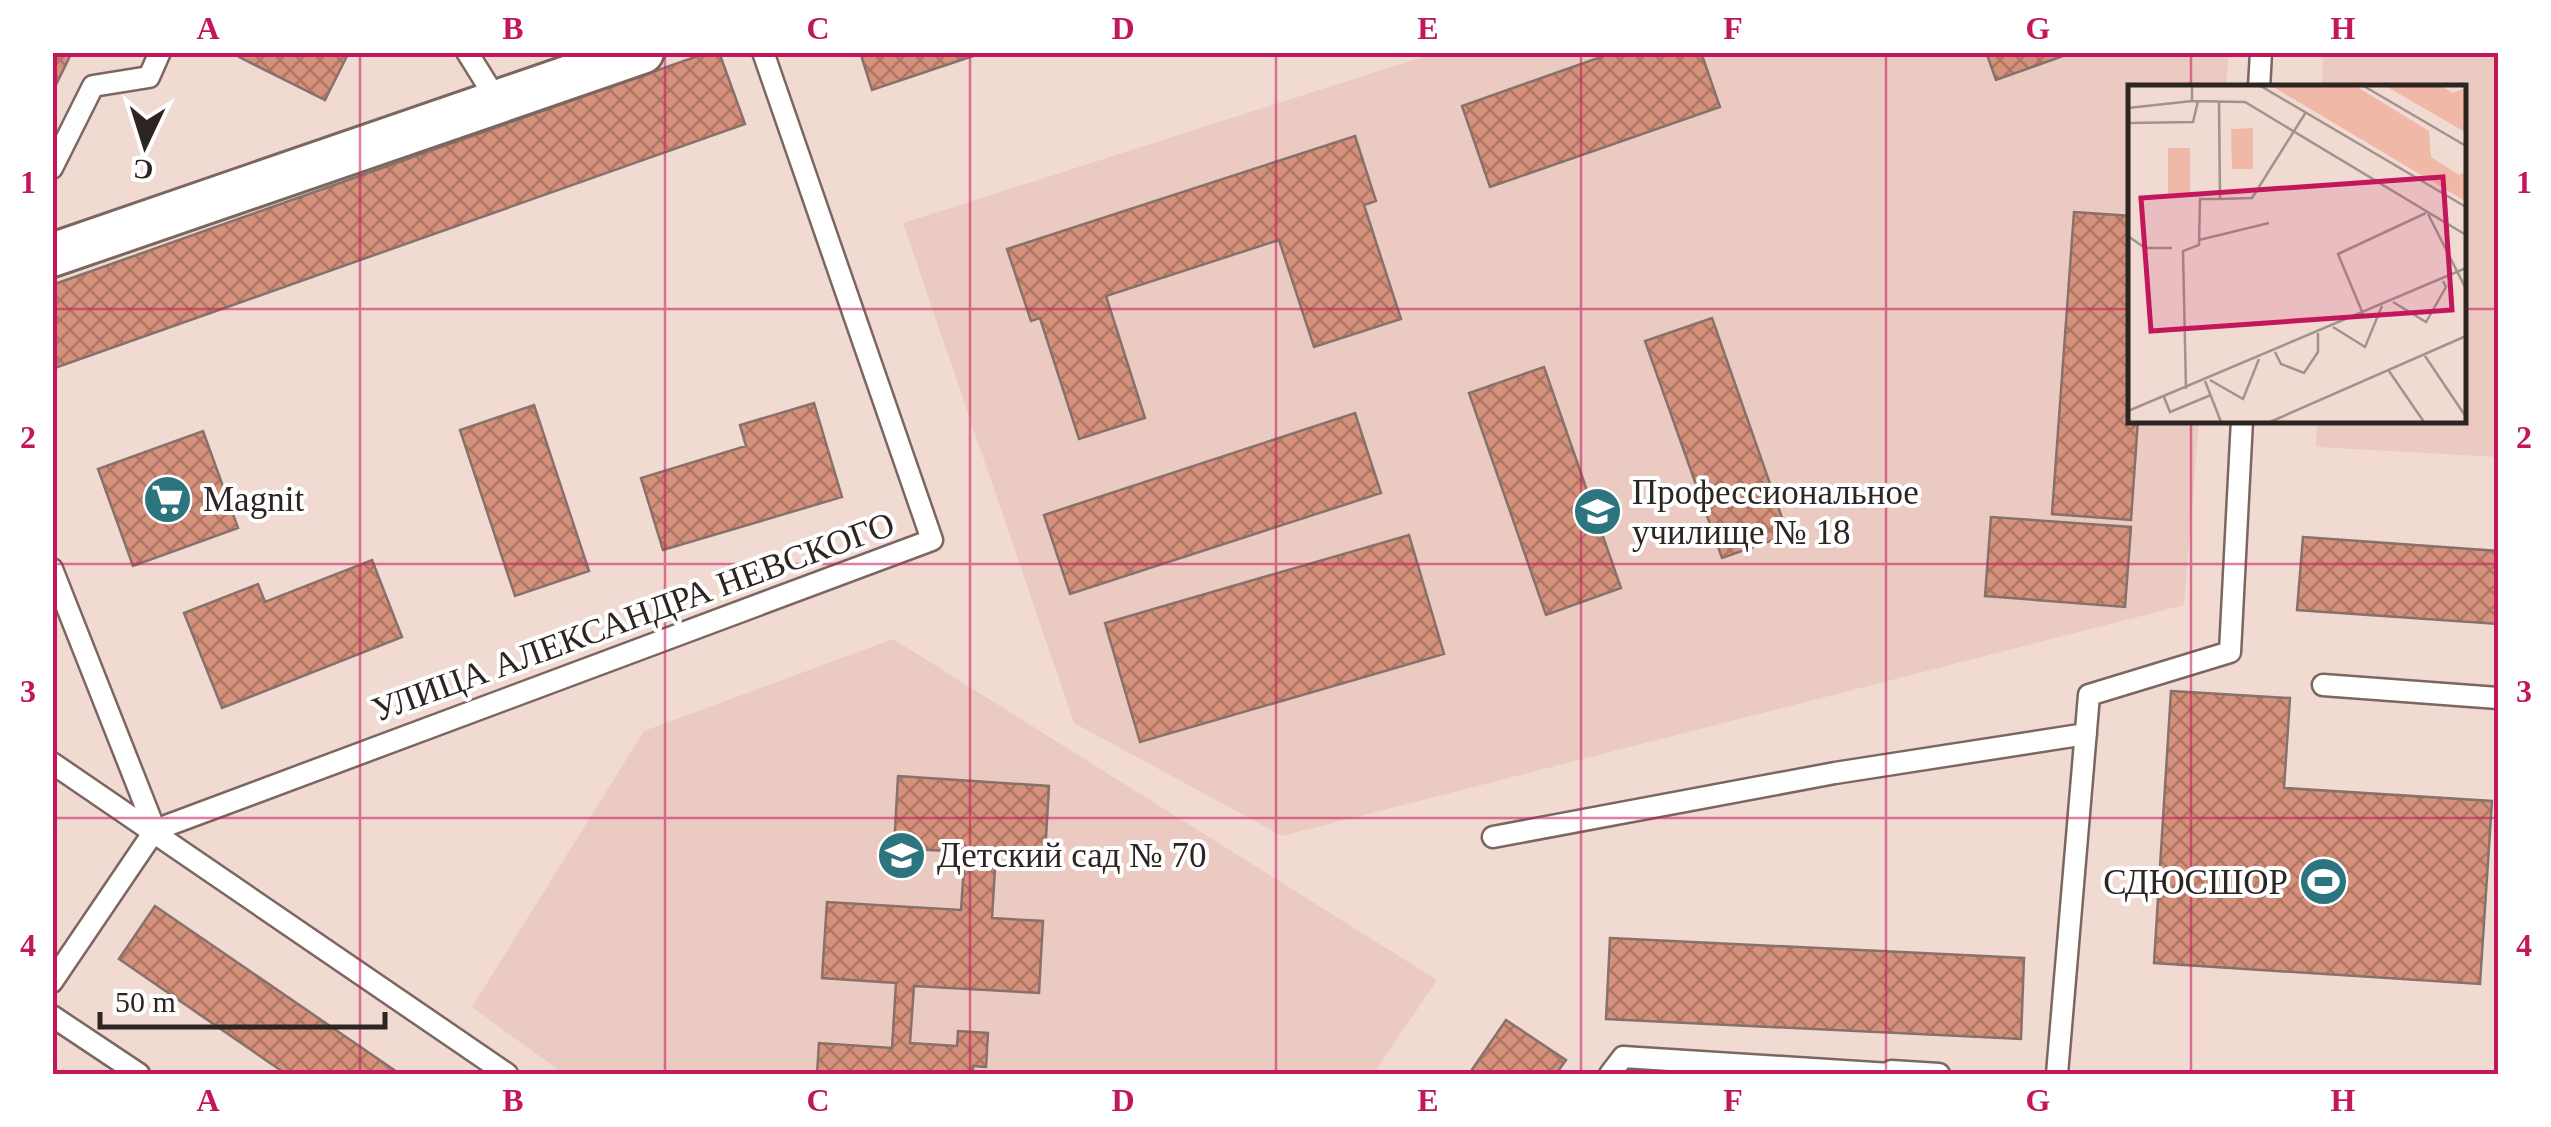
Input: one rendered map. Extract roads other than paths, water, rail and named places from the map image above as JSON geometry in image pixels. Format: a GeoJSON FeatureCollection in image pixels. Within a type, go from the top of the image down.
{"type":"FeatureCollection","features":[{"type":"Feature","properties":{"kind":"street"},"geometry":{"type":"LineString","coordinates":[[58,248],[498,102],[587,61],[642,52]]}},
{"type":"Feature","properties":{"kind":"lane"},"geometry":{"type":"LineString","coordinates":[[52,168],[93,86],[149,77],[160,52]]}},
{"type":"Feature","properties":{"kind":"lane"},"geometry":{"type":"LineString","coordinates":[[467,52],[498,102]]}},
{"type":"Feature","properties":{"kind":"lane","name":"УЛИЦА АЛЕКСАНДРА НЕВСКОГО"},"geometry":{"type":"LineString","coordinates":[[155,830],[932,540],[763,52]]}},
{"type":"Feature","properties":{"kind":"lane"},"geometry":{"type":"LineString","coordinates":[[2259,85],[2261,52]]}},
{"type":"Feature","properties":{"kind":"lane"},"geometry":{"type":"LineString","coordinates":[[2057,1074],[2089,695],[2230,652],[2242,422]]}},
{"type":"Feature","properties":{"kind":"lane"},"geometry":{"type":"LineString","coordinates":[[52,569],[155,830]]}},
{"type":"Feature","properties":{"kind":"lane"},"geometry":{"type":"LineString","coordinates":[[2324,686],[2498,698]]}},
{"type":"Feature","properties":{"kind":"lane"},"geometry":{"type":"LineString","coordinates":[[1492,837],[1834,773],[2086,734]]}},
{"type":"Feature","properties":{"kind":"lane"},"geometry":{"type":"LineString","coordinates":[[52,763],[507,1074]]}},
{"type":"Feature","properties":{"kind":"lane"},"geometry":{"type":"LineString","coordinates":[[52,982],[155,830]]}},
{"type":"Feature","properties":{"kind":"lane"},"geometry":{"type":"LineString","coordinates":[[52,1016],[139,1074]]}},
{"type":"Feature","properties":{"kind":"lane"},"geometry":{"type":"LineString","coordinates":[[1610,1074],[1622,1058],[1939,1074]]}},
{"type":"Feature","properties":{"kind":"place","name":"Magnit"},"geometry":{"type":"Point","coordinates":[168,499]}},
{"type":"Feature","properties":{"kind":"place","name":"Профессиональное училище № 18"},"geometry":{"type":"Point","coordinates":[1597,512]}},
{"type":"Feature","properties":{"kind":"place","name":"Детский сад № 70"},"geometry":{"type":"Point","coordinates":[902,855]}},
{"type":"Feature","properties":{"kind":"place","name":"СДЮСШОР"},"geometry":{"type":"Point","coordinates":[2323,882]}}]}
